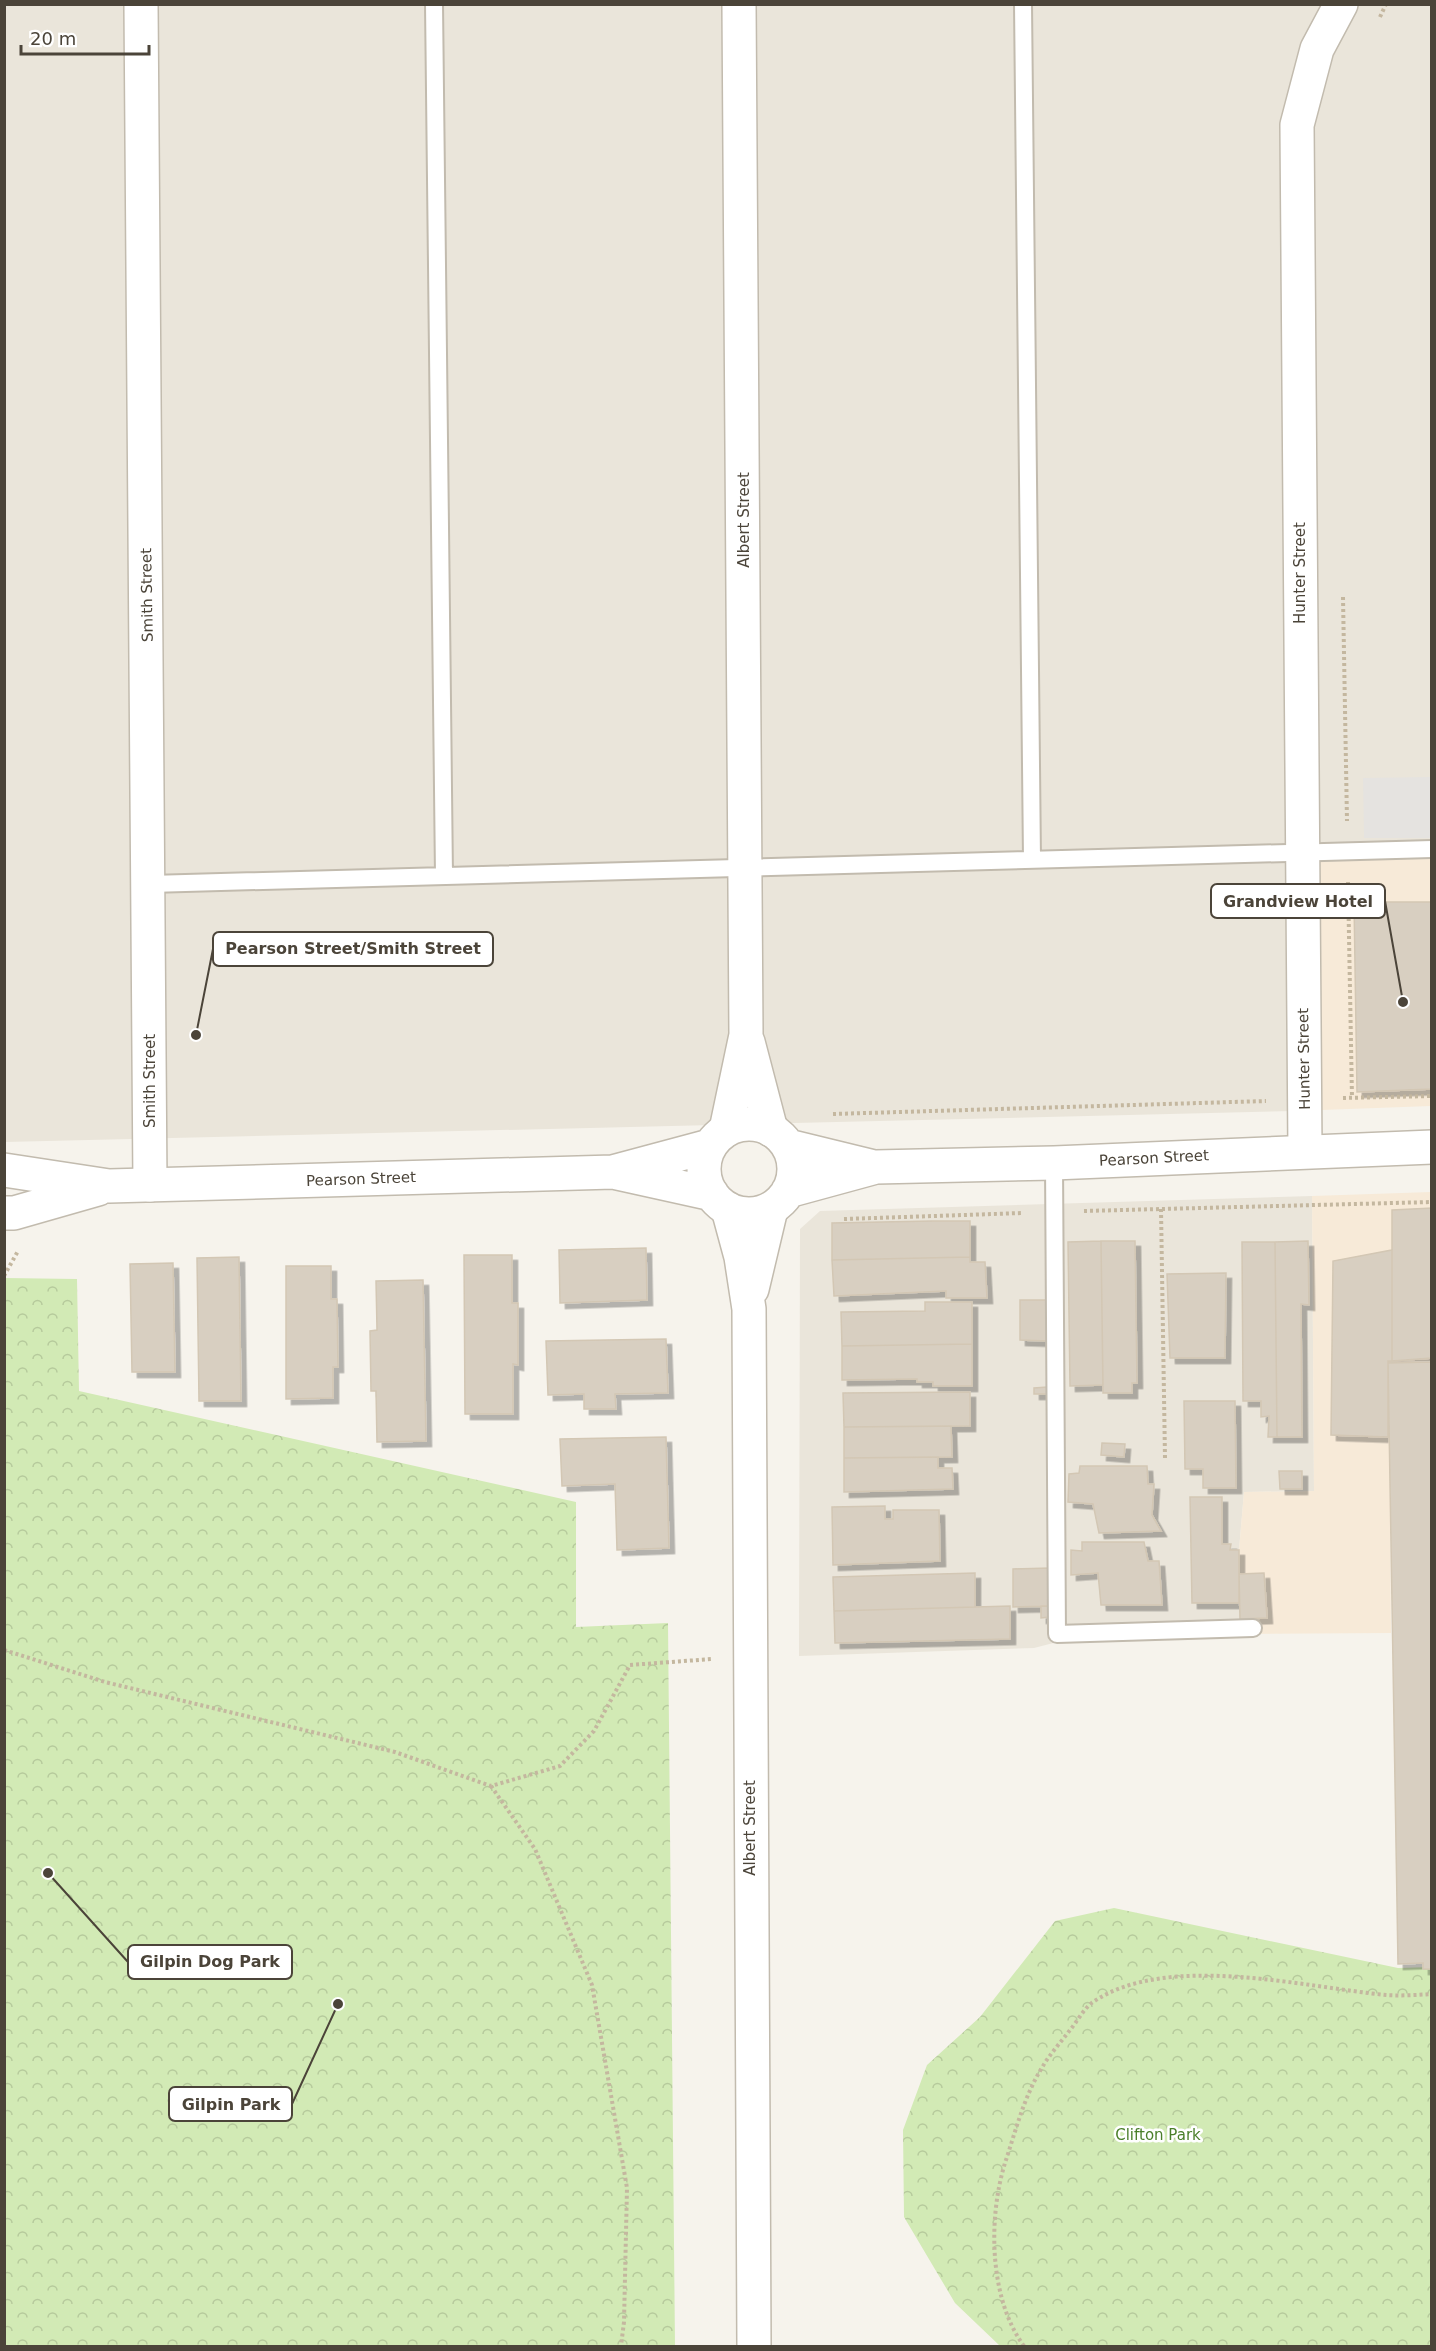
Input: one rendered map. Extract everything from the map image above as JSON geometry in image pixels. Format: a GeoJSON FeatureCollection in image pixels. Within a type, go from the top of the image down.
{"type":"FeatureCollection","features":[{"type":"Feature","properties":{"kind":"street","name":"Smith Street"},"geometry":{"type":"LineString","coordinates":[[141,4],[150,884],[150,1185]]}},
{"type":"Feature","properties":{"kind":"street","name":"Albert Street"},"geometry":{"type":"LineString","coordinates":[[718,1138],[746,1035],[739,4]]}},
{"type":"Feature","properties":{"kind":"street","name":"Hunter Street"},"geometry":{"type":"LineString","coordinates":[[1305,1150],[1297,126],[1317,49],[1341,4]]}},
{"type":"Feature","properties":{"kind":"street","name":"Albert Street"},"geometry":{"type":"LineString","coordinates":[[746,1035],[779,1138]]}},
{"type":"Feature","properties":{"kind":"street"},"geometry":{"type":"LineString","coordinates":[[748,1124],[779,1138],[793,1161],[793,1176],[779,1200],[756,1214],[742,1214],[720,1202],[704,1171],[705,1158],[718,1138],[748,1124]]}},
{"type":"Feature","properties":{"kind":"street","name":"Pearson Street"},"geometry":{"type":"LineString","coordinates":[[4,1170],[109,1186],[613,1172],[718,1138]]}},
{"type":"Feature","properties":{"kind":"street","name":"Pearson Street"},"geometry":{"type":"LineString","coordinates":[[779,1138],[876,1167]]}},
{"type":"Feature","properties":{"kind":"street","name":"Pearson Street"},"geometry":{"type":"LineString","coordinates":[[779,1200],[876,1167],[1054,1163],[1305,1150],[1431,1147]]}},
{"type":"Feature","properties":{"kind":"street","name":"Pearson Street"},"geometry":{"type":"LineString","coordinates":[[613,1172],[720,1202]]}},
{"type":"Feature","properties":{"kind":"street","name":"Pearson Street"},"geometry":{"type":"LineString","coordinates":[[4,1213],[14,1213],[109,1186]]}},
{"type":"Feature","properties":{"kind":"street","name":"Albert Street"},"geometry":{"type":"LineString","coordinates":[[749,1309],[758,1257],[779,1200]]}},
{"type":"Feature","properties":{"kind":"street","name":"Albert Street"},"geometry":{"type":"LineString","coordinates":[[720,1202],[741,1257],[749,1309],[754,2346]]}},
{"type":"Feature","properties":{"kind":"lane"},"geometry":{"type":"LineString","coordinates":[[434,4],[444,876]]}},
{"type":"Feature","properties":{"kind":"lane"},"geometry":{"type":"LineString","coordinates":[[1023,4],[1032,860]]}},
{"type":"Feature","properties":{"kind":"lane"},"geometry":{"type":"LineString","coordinates":[[150,884],[1431,849]]}},
{"type":"Feature","properties":{"kind":"lane"},"geometry":{"type":"LineString","coordinates":[[1054,1163],[1057,1634],[1253,1628]]}},
{"type":"Feature","properties":{"kind":"path"},"geometry":{"type":"LineString","coordinates":[[1377,24],[1386,4]]}},
{"type":"Feature","properties":{"kind":"path"},"geometry":{"type":"LineString","coordinates":[[1343,594],[1353,1098]]}},
{"type":"Feature","properties":{"kind":"path"},"geometry":{"type":"LineString","coordinates":[[1161,1209],[1165,1458]]}},
{"type":"Feature","properties":{"kind":"path"},"geometry":{"type":"LineString","coordinates":[[4,1276],[19,1250]]}},
{"type":"Feature","properties":{"kind":"path"},"geometry":{"type":"LineString","coordinates":[[4,1650],[105,1682],[396,1752],[491,1786],[535,1849],[592,1985],[627,2187],[624,2322],[621,2346]]}},
{"type":"Feature","properties":{"kind":"path"},"geometry":{"type":"LineString","coordinates":[[491,1786],[560,1766],[594,1731],[630,1665],[669,1661]]}},
{"type":"Feature","properties":{"kind":"path"},"geometry":{"type":"LineString","coordinates":[[1024,2346],[1014,2333],[995,2270],[994,2211],[1002,2174],[1027,2096],[1043,2065],[1091,2003],[1119,1989],[1170,1976],[1272,1978],[1388,1995],[1431,1995]]}},
{"type":"Feature","properties":{"kind":"shaded area"},"geometry":{"type":"Polygon","coordinates":[[[4,5],[1431,5],[1431,845],[1294,1111],[5,1142],[4,5]]]}},
{"type":"Feature","properties":{"kind":"shaded area"},"geometry":{"type":"Polygon","coordinates":[[[1431,777],[1431,838],[1364,838],[1363,778],[1431,777]]]}},
{"type":"Feature","properties":{"kind":"shaded area"},"geometry":{"type":"Polygon","coordinates":[[[1431,845],[1431,1106],[1294,1111],[1291,848],[1431,845]]]}},
{"type":"Feature","properties":{"kind":"shaded area"},"geometry":{"type":"Polygon","coordinates":[[[1431,1192],[1431,1361],[1389,1363],[1391,1633],[1245,1634],[1240,1619],[1239,1550],[1244,1492],[1314,1491],[1312,1196],[1431,1192]]]}},
{"type":"Feature","properties":{"kind":"shaded area"},"geometry":{"type":"Polygon","coordinates":[[[1312,1196],[1314,1491],[1244,1492],[1239,1550],[1240,1618],[1245,1634],[1065,1640],[1034,1648],[799,1656],[800,1229],[820,1211],[1312,1196]]]}},
{"type":"Feature","properties":{"kind":"green space"},"geometry":{"type":"Polygon","coordinates":[[[5,1278],[77,1279],[79,1391],[576,1502],[576,1627],[668,1623],[675,2346],[5,2346],[5,1278]]]}},
{"type":"Feature","properties":{"kind":"green space","name":"Clifton Park"},"geometry":{"type":"Polygon","coordinates":[[[1114,1908],[1398,1968],[1431,1967],[1431,2346],[1000,2346],[955,2303],[904,2217],[903,2130],[927,2065],[980,2017],[1055,1921],[1114,1908]]]}},
{"type":"Feature","properties":{"kind":"building"},"geometry":{"type":"Polygon","coordinates":[[[1354,902],[1432,902],[1432,1089],[1357,1092],[1354,902]]]}},
{"type":"Feature","properties":{"kind":"building"},"geometry":{"type":"Polygon","coordinates":[[[1432,1208],[1432,1358],[1392,1361],[1392,1210],[1432,1208]]]}},
{"type":"Feature","properties":{"kind":"building"},"geometry":{"type":"Polygon","coordinates":[[[970,1221],[970,1257],[832,1260],[832,1223],[970,1221]]]}},
{"type":"Feature","properties":{"kind":"building"},"geometry":{"type":"Polygon","coordinates":[[[1101,1241],[1103,1385],[1070,1386],[1068,1242],[1101,1241]]]}},
{"type":"Feature","properties":{"kind":"building"},"geometry":{"type":"Polygon","coordinates":[[[1101,1241],[1135,1241],[1137,1383],[1132,1383],[1132,1393],[1103,1393],[1101,1241]]]}},
{"type":"Feature","properties":{"kind":"building"},"geometry":{"type":"Polygon","coordinates":[[[1308,1241],[1309,1305],[1301,1304],[1302,1437],[1277,1437],[1275,1242],[1308,1241]]]}},
{"type":"Feature","properties":{"kind":"building"},"geometry":{"type":"Polygon","coordinates":[[[1242,1242],[1275,1242],[1277,1437],[1268,1437],[1269,1416],[1261,1417],[1261,1401],[1243,1401],[1242,1242]]]}},
{"type":"Feature","properties":{"kind":"building"},"geometry":{"type":"Polygon","coordinates":[[[646,1248],[647,1300],[560,1303],[559,1250],[646,1248]]]}},
{"type":"Feature","properties":{"kind":"building"},"geometry":{"type":"Polygon","coordinates":[[[1392,1250],[1392,1361],[1388,1361],[1388,1437],[1331,1435],[1333,1261],[1392,1250]]]}},
{"type":"Feature","properties":{"kind":"building"},"geometry":{"type":"Polygon","coordinates":[[[464,1255],[512,1255],[512,1303],[518,1303],[518,1365],[513,1364],[513,1414],[465,1414],[464,1255]]]}},
{"type":"Feature","properties":{"kind":"building"},"geometry":{"type":"Polygon","coordinates":[[[239,1257],[241,1401],[199,1401],[197,1258],[239,1257]]]}},
{"type":"Feature","properties":{"kind":"building"},"geometry":{"type":"Polygon","coordinates":[[[970,1257],[970,1262],[985,1262],[987,1298],[946,1298],[946,1291],[834,1296],[832,1260],[970,1257]]]}},
{"type":"Feature","properties":{"kind":"building"},"geometry":{"type":"Polygon","coordinates":[[[173,1263],[175,1372],[132,1372],[130,1264],[173,1263]]]}},
{"type":"Feature","properties":{"kind":"building"},"geometry":{"type":"Polygon","coordinates":[[[286,1266],[331,1266],[331,1299],[337,1299],[338,1367],[333,1367],[333,1398],[286,1399],[286,1266]]]}},
{"type":"Feature","properties":{"kind":"building"},"geometry":{"type":"Polygon","coordinates":[[[1226,1273],[1225,1358],[1170,1358],[1167,1274],[1226,1273]]]}},
{"type":"Feature","properties":{"kind":"building"},"geometry":{"type":"Polygon","coordinates":[[[423,1280],[426,1441],[377,1442],[376,1391],[371,1391],[370,1331],[377,1330],[376,1281],[423,1280]]]}},
{"type":"Feature","properties":{"kind":"building"},"geometry":{"type":"Polygon","coordinates":[[[1020,1300],[1047,1300],[1047,1341],[1020,1340],[1020,1300]]]}},
{"type":"Feature","properties":{"kind":"building"},"geometry":{"type":"Polygon","coordinates":[[[925,1302],[972,1302],[972,1344],[842,1346],[841,1312],[925,1311],[925,1302]]]}},
{"type":"Feature","properties":{"kind":"building"},"geometry":{"type":"Polygon","coordinates":[[[666,1339],[668,1393],[615,1394],[616,1409],[584,1409],[584,1394],[548,1395],[546,1341],[666,1339]]]}},
{"type":"Feature","properties":{"kind":"building"},"geometry":{"type":"Polygon","coordinates":[[[972,1344],[972,1386],[933,1386],[933,1382],[917,1382],[917,1379],[842,1380],[842,1346],[972,1344]]]}},
{"type":"Feature","properties":{"kind":"building"},"geometry":{"type":"Polygon","coordinates":[[[1432,1362],[1432,1969],[1423,1969],[1423,1963],[1398,1964],[1388,1363],[1432,1362]]]}},
{"type":"Feature","properties":{"kind":"building"},"geometry":{"type":"Polygon","coordinates":[[[1047,1387],[1047,1394],[1034,1394],[1034,1388],[1047,1387]]]}},
{"type":"Feature","properties":{"kind":"building"},"geometry":{"type":"Polygon","coordinates":[[[970,1392],[970,1426],[844,1427],[843,1393],[970,1392]]]}},
{"type":"Feature","properties":{"kind":"building"},"geometry":{"type":"Polygon","coordinates":[[[1184,1401],[1235,1401],[1236,1488],[1203,1488],[1203,1469],[1185,1469],[1184,1401]]]}},
{"type":"Feature","properties":{"kind":"building"},"geometry":{"type":"Polygon","coordinates":[[[951,1426],[952,1457],[844,1458],[844,1427],[951,1426]]]}},
{"type":"Feature","properties":{"kind":"building"},"geometry":{"type":"Polygon","coordinates":[[[666,1437],[669,1548],[617,1550],[615,1484],[562,1486],[560,1439],[666,1437]]]}},
{"type":"Feature","properties":{"kind":"building"},"geometry":{"type":"Polygon","coordinates":[[[1102,1443],[1125,1444],[1124,1457],[1101,1455],[1102,1443]]]}},
{"type":"Feature","properties":{"kind":"building"},"geometry":{"type":"Polygon","coordinates":[[[938,1457],[938,1468],[952,1468],[953,1489],[844,1492],[844,1458],[938,1457]]]}},
{"type":"Feature","properties":{"kind":"building"},"geometry":{"type":"Polygon","coordinates":[[[1080,1466],[1147,1466],[1148,1484],[1154,1484],[1152,1515],[1161,1531],[1099,1533],[1093,1504],[1068,1502],[1069,1474],[1079,1473],[1080,1466]]]}},
{"type":"Feature","properties":{"kind":"building"},"geometry":{"type":"Polygon","coordinates":[[[1279,1471],[1302,1471],[1302,1489],[1280,1489],[1279,1471]]]}},
{"type":"Feature","properties":{"kind":"building"},"geometry":{"type":"Polygon","coordinates":[[[1190,1497],[1222,1497],[1222,1544],[1231,1544],[1230,1550],[1239,1550],[1239,1603],[1192,1603],[1190,1497]]]}},
{"type":"Feature","properties":{"kind":"building"},"geometry":{"type":"Polygon","coordinates":[[[885,1506],[885,1519],[893,1519],[893,1510],[939,1510],[940,1561],[833,1565],[832,1507],[885,1506]]]}},
{"type":"Feature","properties":{"kind":"building"},"geometry":{"type":"Polygon","coordinates":[[[1082,1542],[1144,1542],[1148,1561],[1159,1561],[1162,1605],[1101,1605],[1098,1573],[1071,1575],[1071,1550],[1082,1551],[1082,1542]]]}},
{"type":"Feature","properties":{"kind":"building"},"geometry":{"type":"Polygon","coordinates":[[[1050,1568],[1050,1606],[1013,1607],[1013,1569],[1050,1568]]]}},
{"type":"Feature","properties":{"kind":"building"},"geometry":{"type":"Polygon","coordinates":[[[975,1573],[975,1607],[834,1611],[833,1577],[975,1573]]]}},
{"type":"Feature","properties":{"kind":"building"},"geometry":{"type":"Polygon","coordinates":[[[1264,1573],[1267,1618],[1240,1619],[1239,1574],[1264,1573]]]}},
{"type":"Feature","properties":{"kind":"building"},"geometry":{"type":"Polygon","coordinates":[[[1010,1606],[1010,1639],[835,1643],[834,1611],[1010,1606]]]}},
{"type":"Feature","properties":{"kind":"building"},"geometry":{"type":"Polygon","coordinates":[[[1041,1606],[1050,1606],[1050,1617],[1041,1618],[1041,1606]]]}},
{"type":"Feature","properties":{"kind":"place","name":"Grandview Hotel"},"geometry":{"type":"Point","coordinates":[1403,1002]}},
{"type":"Feature","properties":{"kind":"place","name":"Pearson Street/Smith Street"},"geometry":{"type":"Point","coordinates":[196,1035]}},
{"type":"Feature","properties":{"kind":"place","name":"Gilpin Dog Park"},"geometry":{"type":"Point","coordinates":[48,1873]}},
{"type":"Feature","properties":{"kind":"place","name":"Gilpin Park"},"geometry":{"type":"Point","coordinates":[338,2004]}}]}
